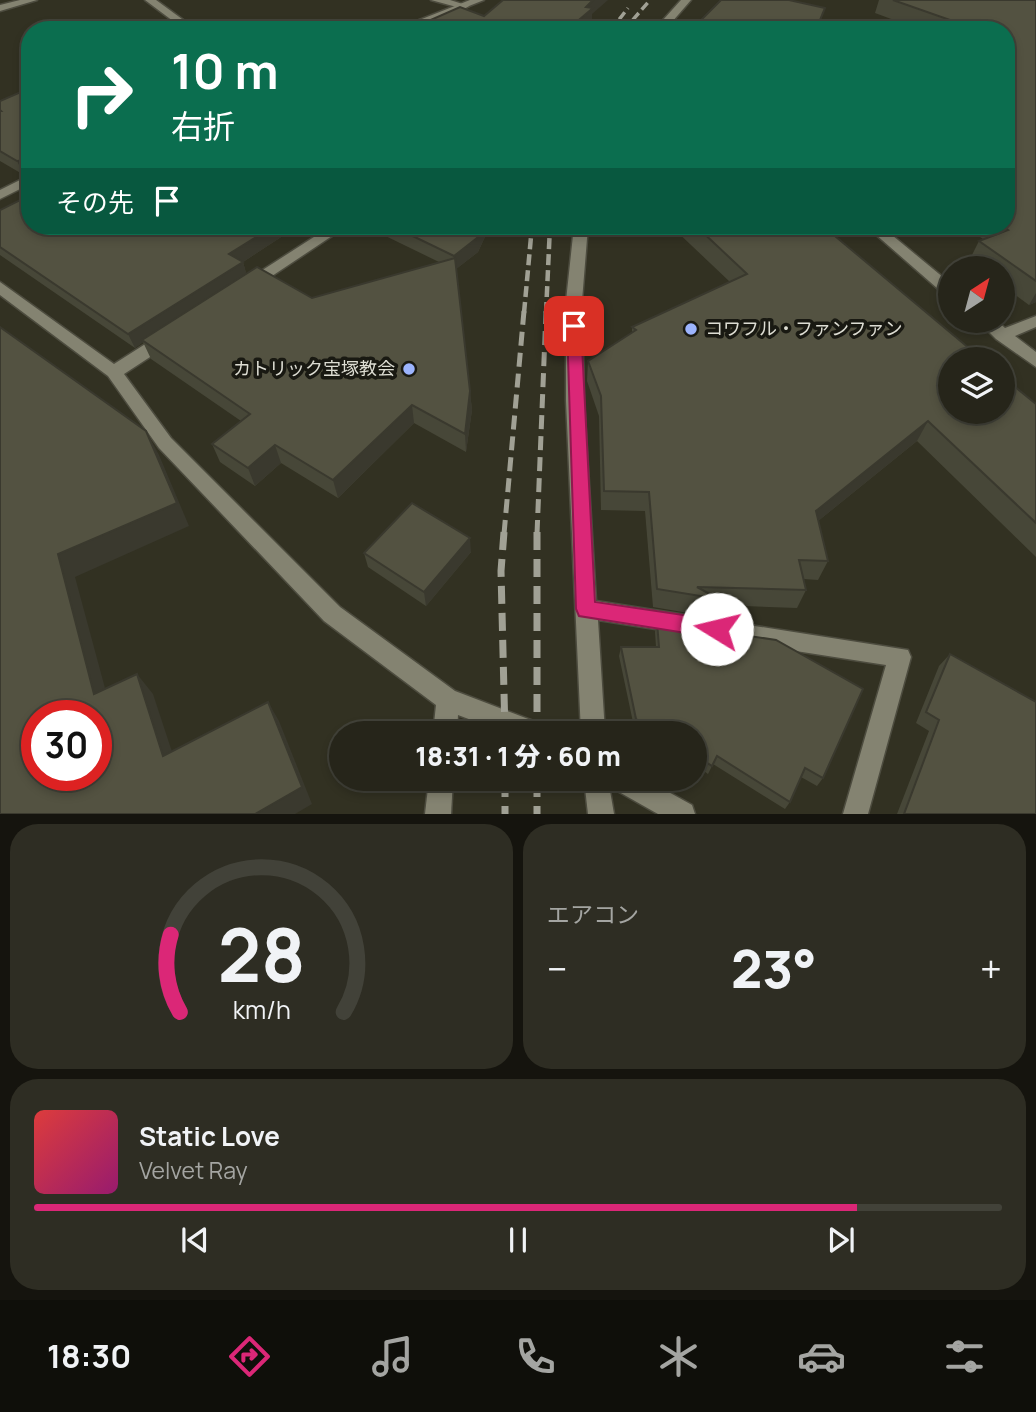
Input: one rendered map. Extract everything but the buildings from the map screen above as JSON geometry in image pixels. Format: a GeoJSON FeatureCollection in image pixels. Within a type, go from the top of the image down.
{"type":"FeatureCollection","features":[{"type":"Feature","properties":{"kind":"street"},"geometry":{"type":"LineString","coordinates":[[0,8],[32,0]]}},
{"type":"Feature","properties":{"kind":"street"},"geometry":{"type":"LineString","coordinates":[[149,0],[179,21]]}},
{"type":"Feature","properties":{"kind":"street"},"geometry":{"type":"LineString","coordinates":[[436,0],[464,6]]}},
{"type":"Feature","properties":{"kind":"street"},"geometry":{"type":"LineString","coordinates":[[424,21],[480,0]]}},
{"type":"Feature","properties":{"kind":"street"},"geometry":{"type":"LineString","coordinates":[[667,21],[686,0]]}},
{"type":"Feature","properties":{"kind":"street"},"geometry":{"type":"LineString","coordinates":[[0,195],[21,184]]}},
{"type":"Feature","properties":{"kind":"street"},"geometry":{"type":"LineString","coordinates":[[239,292],[326,235]]}},
{"type":"Feature","properties":{"kind":"street"},"geometry":{"type":"LineString","coordinates":[[581,235],[574,302],[575,401],[592,721]]}},
{"type":"Feature","properties":{"kind":"street"},"geometry":{"type":"LineString","coordinates":[[884,235],[938,281]]}},
{"type":"Feature","properties":{"kind":"street"},"geometry":{"type":"LineString","coordinates":[[0,287],[114,372],[165,443],[332,614],[448,700],[504,721]]}},
{"type":"Feature","properties":{"kind":"street"},"geometry":{"type":"LineString","coordinates":[[1002,335],[1036,321]]}},
{"type":"Feature","properties":{"kind":"street"},"geometry":{"type":"LineString","coordinates":[[114,372],[182,328]]}},
{"type":"Feature","properties":{"kind":"street"},"geometry":{"type":"LineString","coordinates":[[1000,333],[1036,361]]}},
{"type":"Feature","properties":{"kind":"street"},"geometry":{"type":"LineString","coordinates":[[586,609],[900,657],[855,814]]}},
{"type":"Feature","properties":{"kind":"street"},"geometry":{"type":"LineString","coordinates":[[446,721],[448,700]]}},
{"type":"Feature","properties":{"kind":"street"},"geometry":{"type":"LineString","coordinates":[[438,814],[440,791]]}},
{"type":"Feature","properties":{"kind":"street"},"geometry":{"type":"LineString","coordinates":[[598,791],[601,814]]}},
{"type":"Feature","properties":{"kind":"street"},"geometry":{"type":"LineString","coordinates":[[642,791],[683,814]]}},
{"type":"Feature","properties":{"kind":"railway"},"geometry":{"type":"LineString","coordinates":[[632,21],[650,0]]}},
{"type":"Feature","properties":{"kind":"railway"},"geometry":{"type":"LineString","coordinates":[[618,21],[628,8]]}},
{"type":"Feature","properties":{"kind":"railway"},"geometry":{"type":"LineString","coordinates":[[524,313],[531,235]]}},
{"type":"Feature","properties":{"kind":"railway"},"geometry":{"type":"LineString","coordinates":[[546,313],[550,235]]}},
{"type":"Feature","properties":{"kind":"railway"},"geometry":{"type":"LineString","coordinates":[[504,534],[524,311]]}},
{"type":"Feature","properties":{"kind":"railway"},"geometry":{"type":"LineString","coordinates":[[537,534],[546,311]]}},
{"type":"Feature","properties":{"kind":"railway"},"geometry":{"type":"LineString","coordinates":[[504,532],[501,571],[505,721]]}},
{"type":"Feature","properties":{"kind":"railway"},"geometry":{"type":"LineString","coordinates":[[537,534],[537,721]]}},
{"type":"Feature","properties":{"kind":"railway"},"geometry":{"type":"LineString","coordinates":[[505,791],[505,814]]}},
{"type":"Feature","properties":{"kind":"railway"},"geometry":{"type":"LineString","coordinates":[[537,791],[537,814]]}},
{"type":"Feature","properties":{"kind":"place","name":"コワフル・ファンファン"},"geometry":{"type":"Point","coordinates":[691,329]}},
{"type":"Feature","properties":{"kind":"place","name":"カトリック宝塚教会"},"geometry":{"type":"Point","coordinates":[409,369]}},
{"type":"Feature","properties":{"kind":"route"},"geometry":{"type":"LineString","coordinates":[[574,326],[575,401],[586,609],[717,629]]}}]}
